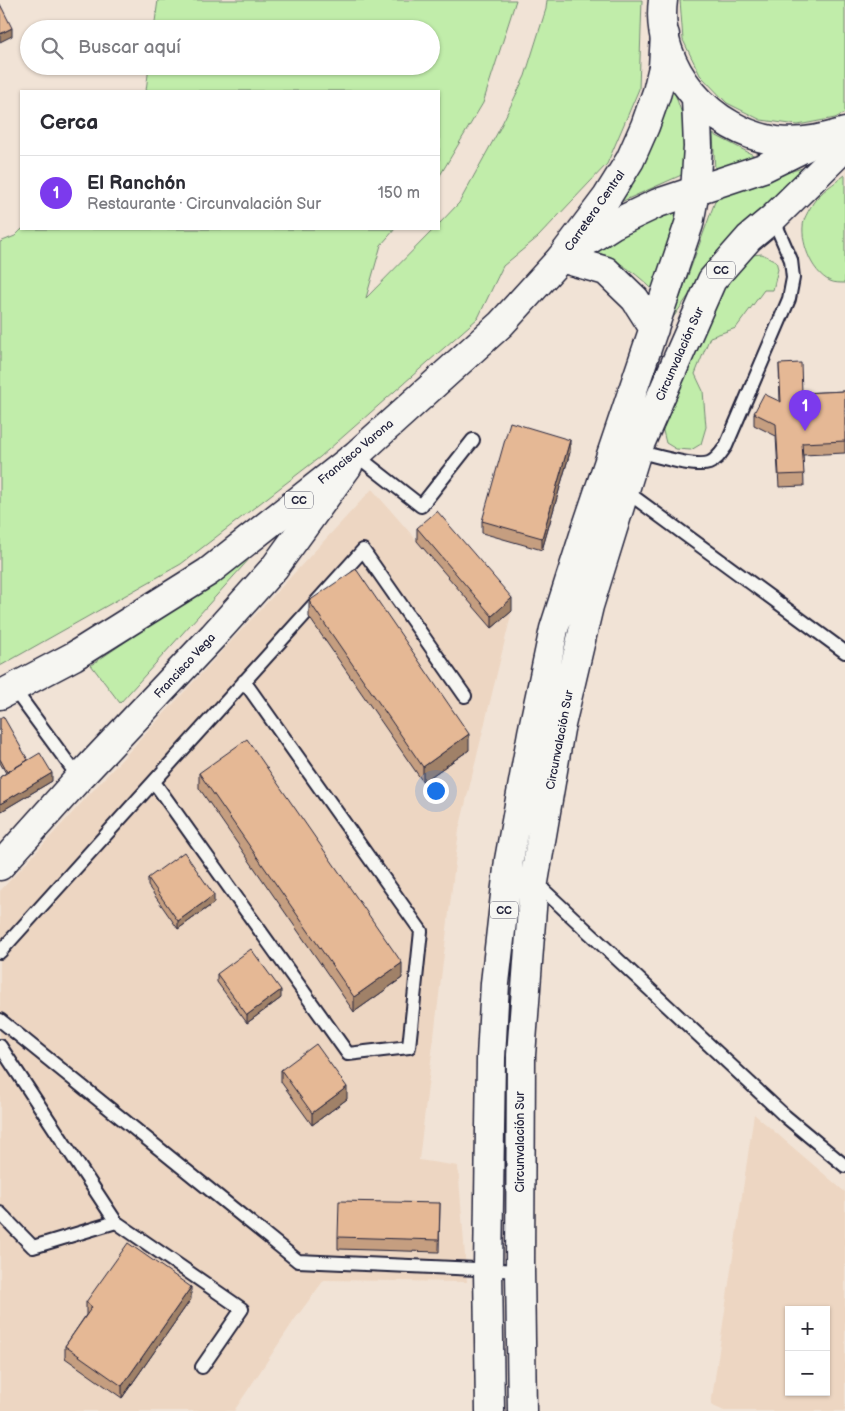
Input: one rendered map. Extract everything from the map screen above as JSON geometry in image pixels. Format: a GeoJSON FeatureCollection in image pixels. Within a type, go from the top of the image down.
{"type":"FeatureCollection","features":[{"type":"Feature","properties":{"kind":"main road","name":"Carretera Central"},"geometry":{"type":"LineString","coordinates":[[561,258],[607,197],[630,160],[645,126],[663,68],[663,0]]}},
{"type":"Feature","properties":{"kind":"main road","name":"Carretera Central"},"geometry":{"type":"LineString","coordinates":[[664,33],[671,57],[682,79],[696,98],[715,115],[736,128],[756,136],[777,141],[837,140]]}},
{"type":"Feature","properties":{"kind":"main road","name":"Circunvalación Sur"},"geometry":{"type":"LineString","coordinates":[[522,1411],[520,1271],[521,1055],[534,882],[560,729],[615,483],[654,329],[689,224],[695,191],[698,147],[696,98]]}},
{"type":"Feature","properties":{"kind":"main road","name":"Carretera Central"},"geometry":{"type":"LineString","coordinates":[[561,258],[614,224],[658,203],[763,168],[837,140]]}},
{"type":"Feature","properties":{"kind":"main road","name":"Circunvalación Sur"},"geometry":{"type":"LineString","coordinates":[[490,1411],[488,1269],[491,1058],[495,982],[509,860],[532,733],[554,630],[615,483],[637,451],[712,280],[749,238],[773,218],[837,140]]}},
{"type":"Feature","properties":{"kind":"main road"},"geometry":{"type":"LineString","coordinates":[[561,258],[606,271],[635,299],[654,329]]}},
{"type":"Feature","properties":{"kind":"main road","name":"Francisco Varona"},"geometry":{"type":"LineString","coordinates":[[7,692],[74,656],[208,572],[356,455],[501,324],[561,258]]}},
{"type":"Feature","properties":{"kind":"main road","name":"Francisco Vega"},"geometry":{"type":"LineString","coordinates":[[0,866],[274,568],[356,455]]}},
{"type":"Feature","properties":{"kind":"lane"},"geometry":{"type":"LineString","coordinates":[[637,451],[696,465],[708,463],[719,457],[726,446],[789,299],[793,278],[791,260],[773,218]]}},
{"type":"Feature","properties":{"kind":"lane"},"geometry":{"type":"LineString","coordinates":[[356,455],[421,506],[473,440]]}},
{"type":"Feature","properties":{"kind":"lane"},"geometry":{"type":"LineString","coordinates":[[615,483],[845,652]]}},
{"type":"Feature","properties":{"kind":"lane"},"geometry":{"type":"LineString","coordinates":[[0,952],[363,550],[465,696]]}},
{"type":"Feature","properties":{"kind":"lane"},"geometry":{"type":"LineString","coordinates":[[154,782],[348,1054],[409,1047],[422,931],[244,681]]}},
{"type":"Feature","properties":{"kind":"lane"},"geometry":{"type":"LineString","coordinates":[[7,692],[80,778]]}},
{"type":"Feature","properties":{"kind":"lane"},"geometry":{"type":"LineString","coordinates":[[509,860],[785,1116],[845,1166]]}},
{"type":"Feature","properties":{"kind":"lane"},"geometry":{"type":"LineString","coordinates":[[0,1020],[298,1261],[520,1271]]}},
{"type":"Feature","properties":{"kind":"lane"},"geometry":{"type":"LineString","coordinates":[[0,1046],[116,1222],[242,1309],[202,1367]]}},
{"type":"Feature","properties":{"kind":"lane"},"geometry":{"type":"LineString","coordinates":[[0,1213],[33,1247],[116,1222]]}},
{"type":"Feature","properties":{"kind":"shaded area"},"geometry":{"type":"Polygon","coordinates":[[[372,489],[492,627],[512,611],[459,830],[419,1160],[458,1166],[467,1282],[324,1280],[295,1319],[234,1411],[0,1411],[0,891],[372,489]]]}},
{"type":"Feature","properties":{"kind":"shaded area"},"geometry":{"type":"Polygon","coordinates":[[[754,1114],[845,1192],[845,1411],[724,1411],[711,1405],[754,1114]]]}},
{"type":"Feature","properties":{"kind":"green space"},"geometry":{"type":"Polygon","coordinates":[[[158,0],[516,0],[483,103],[440,175],[440,90],[146,90],[148,75],[440,75],[440,20],[155,20],[158,0]]]}},
{"type":"Feature","properties":{"kind":"green space"},"geometry":{"type":"Polygon","coordinates":[[[547,0],[642,0],[639,89],[607,164],[538,237],[503,266],[478,318],[320,457],[181,564],[0,666],[0,242],[15,236],[21,230],[394,230],[381,245],[366,298],[433,230],[440,230],[440,223],[459,203],[499,130],[525,76],[546,9],[547,0]]]}},
{"type":"Feature","properties":{"kind":"green space"},"geometry":{"type":"Polygon","coordinates":[[[680,0],[845,0],[845,113],[835,118],[798,125],[761,120],[727,103],[700,75],[683,40],[680,0]]]}},
{"type":"Feature","properties":{"kind":"green space"},"geometry":{"type":"Polygon","coordinates":[[[671,82],[682,114],[686,173],[614,205],[671,82]]]}},
{"type":"Feature","properties":{"kind":"green space"},"geometry":{"type":"Polygon","coordinates":[[[713,134],[759,158],[715,171],[713,134]]]}},
{"type":"Feature","properties":{"kind":"green space"},"geometry":{"type":"Polygon","coordinates":[[[809,166],[719,253],[672,319],[717,196],[755,182],[809,166]]]}},
{"type":"Feature","properties":{"kind":"green space"},"geometry":{"type":"Polygon","coordinates":[[[845,175],[845,283],[839,283],[832,282],[823,277],[812,263],[805,246],[803,228],[804,220],[816,199],[845,175]]]}},
{"type":"Feature","properties":{"kind":"green space"},"geometry":{"type":"Polygon","coordinates":[[[684,208],[657,294],[629,270],[597,252],[620,234],[640,222],[684,208]]]}},
{"type":"Feature","properties":{"kind":"green space"},"geometry":{"type":"Polygon","coordinates":[[[762,254],[776,261],[778,269],[773,290],[764,290],[736,328],[710,337],[695,374],[703,391],[706,427],[701,444],[691,450],[676,449],[666,443],[660,419],[699,323],[728,279],[752,255],[762,254]]]}},
{"type":"Feature","properties":{"kind":"green space"},"geometry":{"type":"Polygon","coordinates":[[[251,557],[120,703],[91,665],[251,557]]]}},
{"type":"Feature","properties":{"kind":"building"},"geometry":{"type":"Polygon","coordinates":[[[0,4],[12,28],[0,34],[0,4]]]}},
{"type":"Feature","properties":{"kind":"building"},"geometry":{"type":"Polygon","coordinates":[[[801,363],[802,393],[845,391],[845,441],[802,443],[804,474],[779,475],[776,424],[754,413],[764,394],[781,402],[779,364],[801,363]]]}},
{"type":"Feature","properties":{"kind":"building"},"geometry":{"type":"Polygon","coordinates":[[[510,422],[570,440],[542,538],[482,521],[510,422]]]}},
{"type":"Feature","properties":{"kind":"building"},"geometry":{"type":"Polygon","coordinates":[[[437,511],[512,598],[492,616],[417,528],[437,511]]]}},
{"type":"Feature","properties":{"kind":"building"},"geometry":{"type":"Polygon","coordinates":[[[356,569],[469,734],[423,767],[309,601],[356,569]]]}},
{"type":"Feature","properties":{"kind":"building"},"geometry":{"type":"Polygon","coordinates":[[[3,716],[28,760],[7,772],[0,759],[0,718],[3,716]]]}},
{"type":"Feature","properties":{"kind":"building"},"geometry":{"type":"Polygon","coordinates":[[[247,739],[402,963],[354,997],[199,773],[247,739]]]}},
{"type":"Feature","properties":{"kind":"building"},"geometry":{"type":"Polygon","coordinates":[[[40,753],[52,773],[0,804],[0,777],[40,753]]]}},
{"type":"Feature","properties":{"kind":"building"},"geometry":{"type":"Polygon","coordinates":[[[184,852],[214,895],[178,921],[148,878],[184,852]]]}},
{"type":"Feature","properties":{"kind":"building"},"geometry":{"type":"Polygon","coordinates":[[[251,949],[281,990],[247,1015],[217,974],[251,949]]]}},
{"type":"Feature","properties":{"kind":"building"},"geometry":{"type":"Polygon","coordinates":[[[316,1044],[347,1087],[312,1113],[281,1070],[316,1044]]]}},
{"type":"Feature","properties":{"kind":"building"},"geometry":{"type":"Polygon","coordinates":[[[339,1201],[440,1203],[439,1240],[338,1237],[339,1201]]]}},
{"type":"Feature","properties":{"kind":"building"},"geometry":{"type":"Polygon","coordinates":[[[128,1243],[191,1287],[122,1386],[65,1346],[92,1307],[86,1302],[128,1243]]]}},
{"type":"Feature","properties":{"kind":"place","name":"El Ranchón"},"geometry":{"type":"Point","coordinates":[805,431]}}]}
